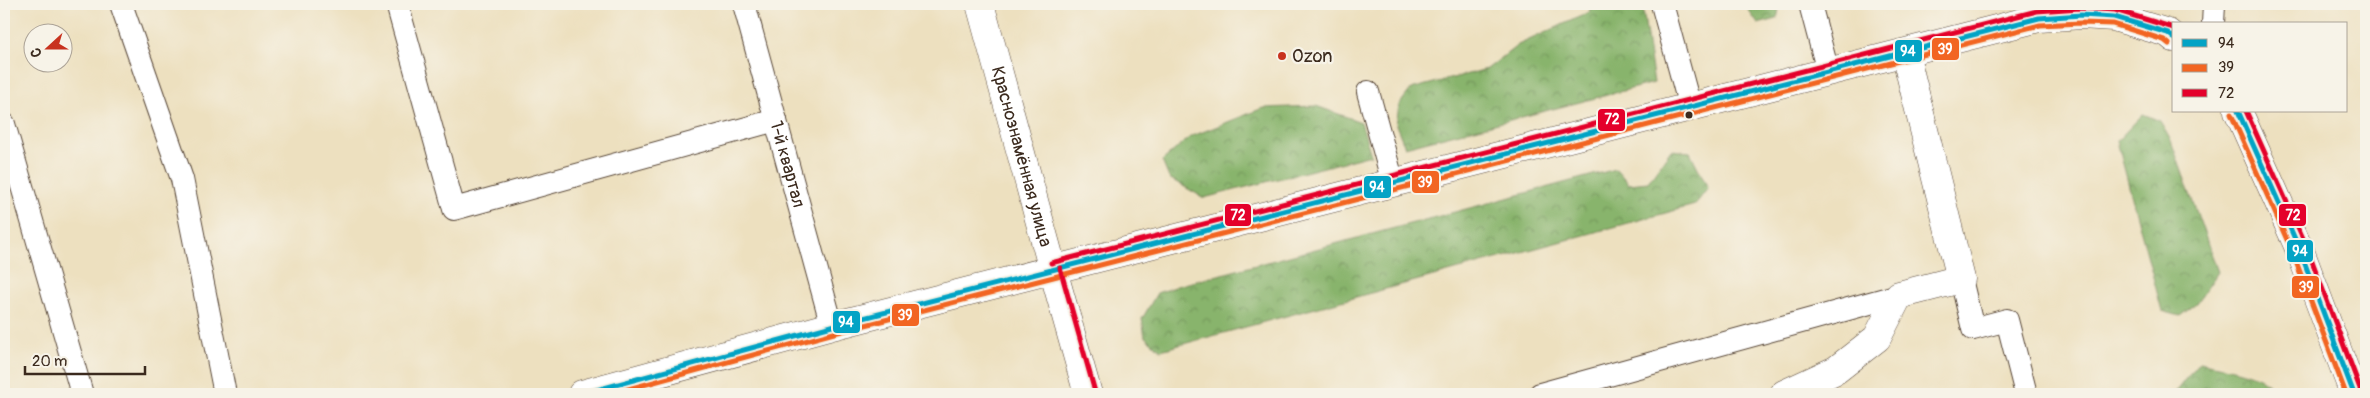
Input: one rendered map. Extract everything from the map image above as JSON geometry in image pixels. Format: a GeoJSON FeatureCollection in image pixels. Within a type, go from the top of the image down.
{"type":"FeatureCollection","features":[{"type":"Feature","properties":{"kind":"main road","name":"Краснознамённая улица"},"geometry":{"type":"LineString","coordinates":[[980,4],[1088,394]]}},
{"type":"Feature","properties":{"kind":"main road"},"geometry":{"type":"LineString","coordinates":[[582,394],[832,326],[2039,18],[2081,14],[2114,17],[2171,35]]}},
{"type":"Feature","properties":{"kind":"main road"},"geometry":{"type":"LineString","coordinates":[[1784,394],[1836,370],[1877,338],[1899,295],[1960,279],[1904,52]]}},
{"type":"Feature","properties":{"kind":"main road"},"geometry":{"type":"LineString","coordinates":[[2238,112],[2299,248],[2354,394]]}},
{"type":"Feature","properties":{"kind":"lane"},"geometry":{"type":"LineString","coordinates":[[121,4],[182,178],[225,394]]}},
{"type":"Feature","properties":{"kind":"lane"},"geometry":{"type":"LineString","coordinates":[[397,4],[454,209],[776,120]]}},
{"type":"Feature","properties":{"kind":"lane","name":"1-й квартал"},"geometry":{"type":"LineString","coordinates":[[744,4],[832,326]]}},
{"type":"Feature","properties":{"kind":"lane"},"geometry":{"type":"LineString","coordinates":[[1662,4],[1690,107]]}},
{"type":"Feature","properties":{"kind":"lane"},"geometry":{"type":"LineString","coordinates":[[1810,4],[1828,72]]}},
{"type":"Feature","properties":{"kind":"lane"},"geometry":{"type":"LineString","coordinates":[[2213,22],[2214,4]]}},
{"type":"Feature","properties":{"kind":"lane"},"geometry":{"type":"LineString","coordinates":[[1368,92],[1393,183]]}},
{"type":"Feature","properties":{"kind":"lane"},"geometry":{"type":"LineString","coordinates":[[4,124],[82,394]]}},
{"type":"Feature","properties":{"kind":"lane"},"geometry":{"type":"LineString","coordinates":[[1960,279],[1973,329],[2007,320],[2026,394]]}},
{"type":"Feature","properties":{"kind":"lane"},"geometry":{"type":"LineString","coordinates":[[1540,394],[1899,295]]}},
{"type":"Feature","properties":{"kind":"green space"},"geometry":{"type":"Polygon","coordinates":[[[1589,4],[1642,4],[1654,83],[1405,147],[1396,125],[1399,105],[1411,89],[1487,69],[1518,45],[1590,12],[1589,4]]]}},
{"type":"Feature","properties":{"kind":"green space"},"geometry":{"type":"Polygon","coordinates":[[[1744,4],[1780,4],[1777,19],[1758,24],[1744,4]]]}},
{"type":"Feature","properties":{"kind":"green space"},"geometry":{"type":"Polygon","coordinates":[[[1890,4],[1924,4],[1909,11],[1890,4]]]}},
{"type":"Feature","properties":{"kind":"green space"},"geometry":{"type":"Polygon","coordinates":[[[1316,106],[1361,122],[1371,155],[1204,198],[1169,178],[1162,161],[1190,137],[1263,108],[1316,106]]]}},
{"type":"Feature","properties":{"kind":"green space"},"geometry":{"type":"Polygon","coordinates":[[[2143,114],[2160,121],[2170,138],[2218,272],[2197,303],[2180,316],[2162,311],[2117,141],[2143,114]]]}},
{"type":"Feature","properties":{"kind":"green space"},"geometry":{"type":"Polygon","coordinates":[[[1671,150],[1690,152],[1708,188],[1695,205],[1161,350],[1145,337],[1142,319],[1157,293],[1177,286],[1616,169],[1629,184],[1648,182],[1671,150]]]}},
{"type":"Feature","properties":{"kind":"green space"},"geometry":{"type":"Polygon","coordinates":[[[2199,362],[2242,372],[2264,380],[2276,394],[2175,394],[2199,362]]]}},
{"type":"Feature","properties":{"kind":"transit line","name":"72"},"geometry":{"type":"LineString","coordinates":[[1051,263],[2037,11],[2080,8],[2115,10],[2172,27]]}},
{"type":"Feature","properties":{"kind":"transit line","name":"94"},"geometry":{"type":"LineString","coordinates":[[582,394],[832,326],[2039,18],[2081,15],[2114,17],[2168,33],[2172,36]]}},
{"type":"Feature","properties":{"kind":"transit line","name":"39"},"geometry":{"type":"LineString","coordinates":[[610,394],[834,333],[2040,25],[2113,24],[2164,40],[2169,44]]}},
{"type":"Feature","properties":{"kind":"transit line","name":"94"},"geometry":{"type":"LineString","coordinates":[[2238,112],[2299,248],[2354,394]]}},
{"type":"Feature","properties":{"kind":"transit line","name":"72"},"geometry":{"type":"LineString","coordinates":[[2246,112],[2306,245],[2361,391]]}},
{"type":"Feature","properties":{"kind":"transit line","name":"39"},"geometry":{"type":"LineString","coordinates":[[2231,114],[2292,251],[2346,394]]}},
{"type":"Feature","properties":{"kind":"transit line","name":"72"},"geometry":{"type":"LineString","coordinates":[[1060,268],[1095,392]]}},
{"type":"Feature","properties":{"kind":"place","name":"Ozon"},"geometry":{"type":"Point","coordinates":[1282,56]}}]}
